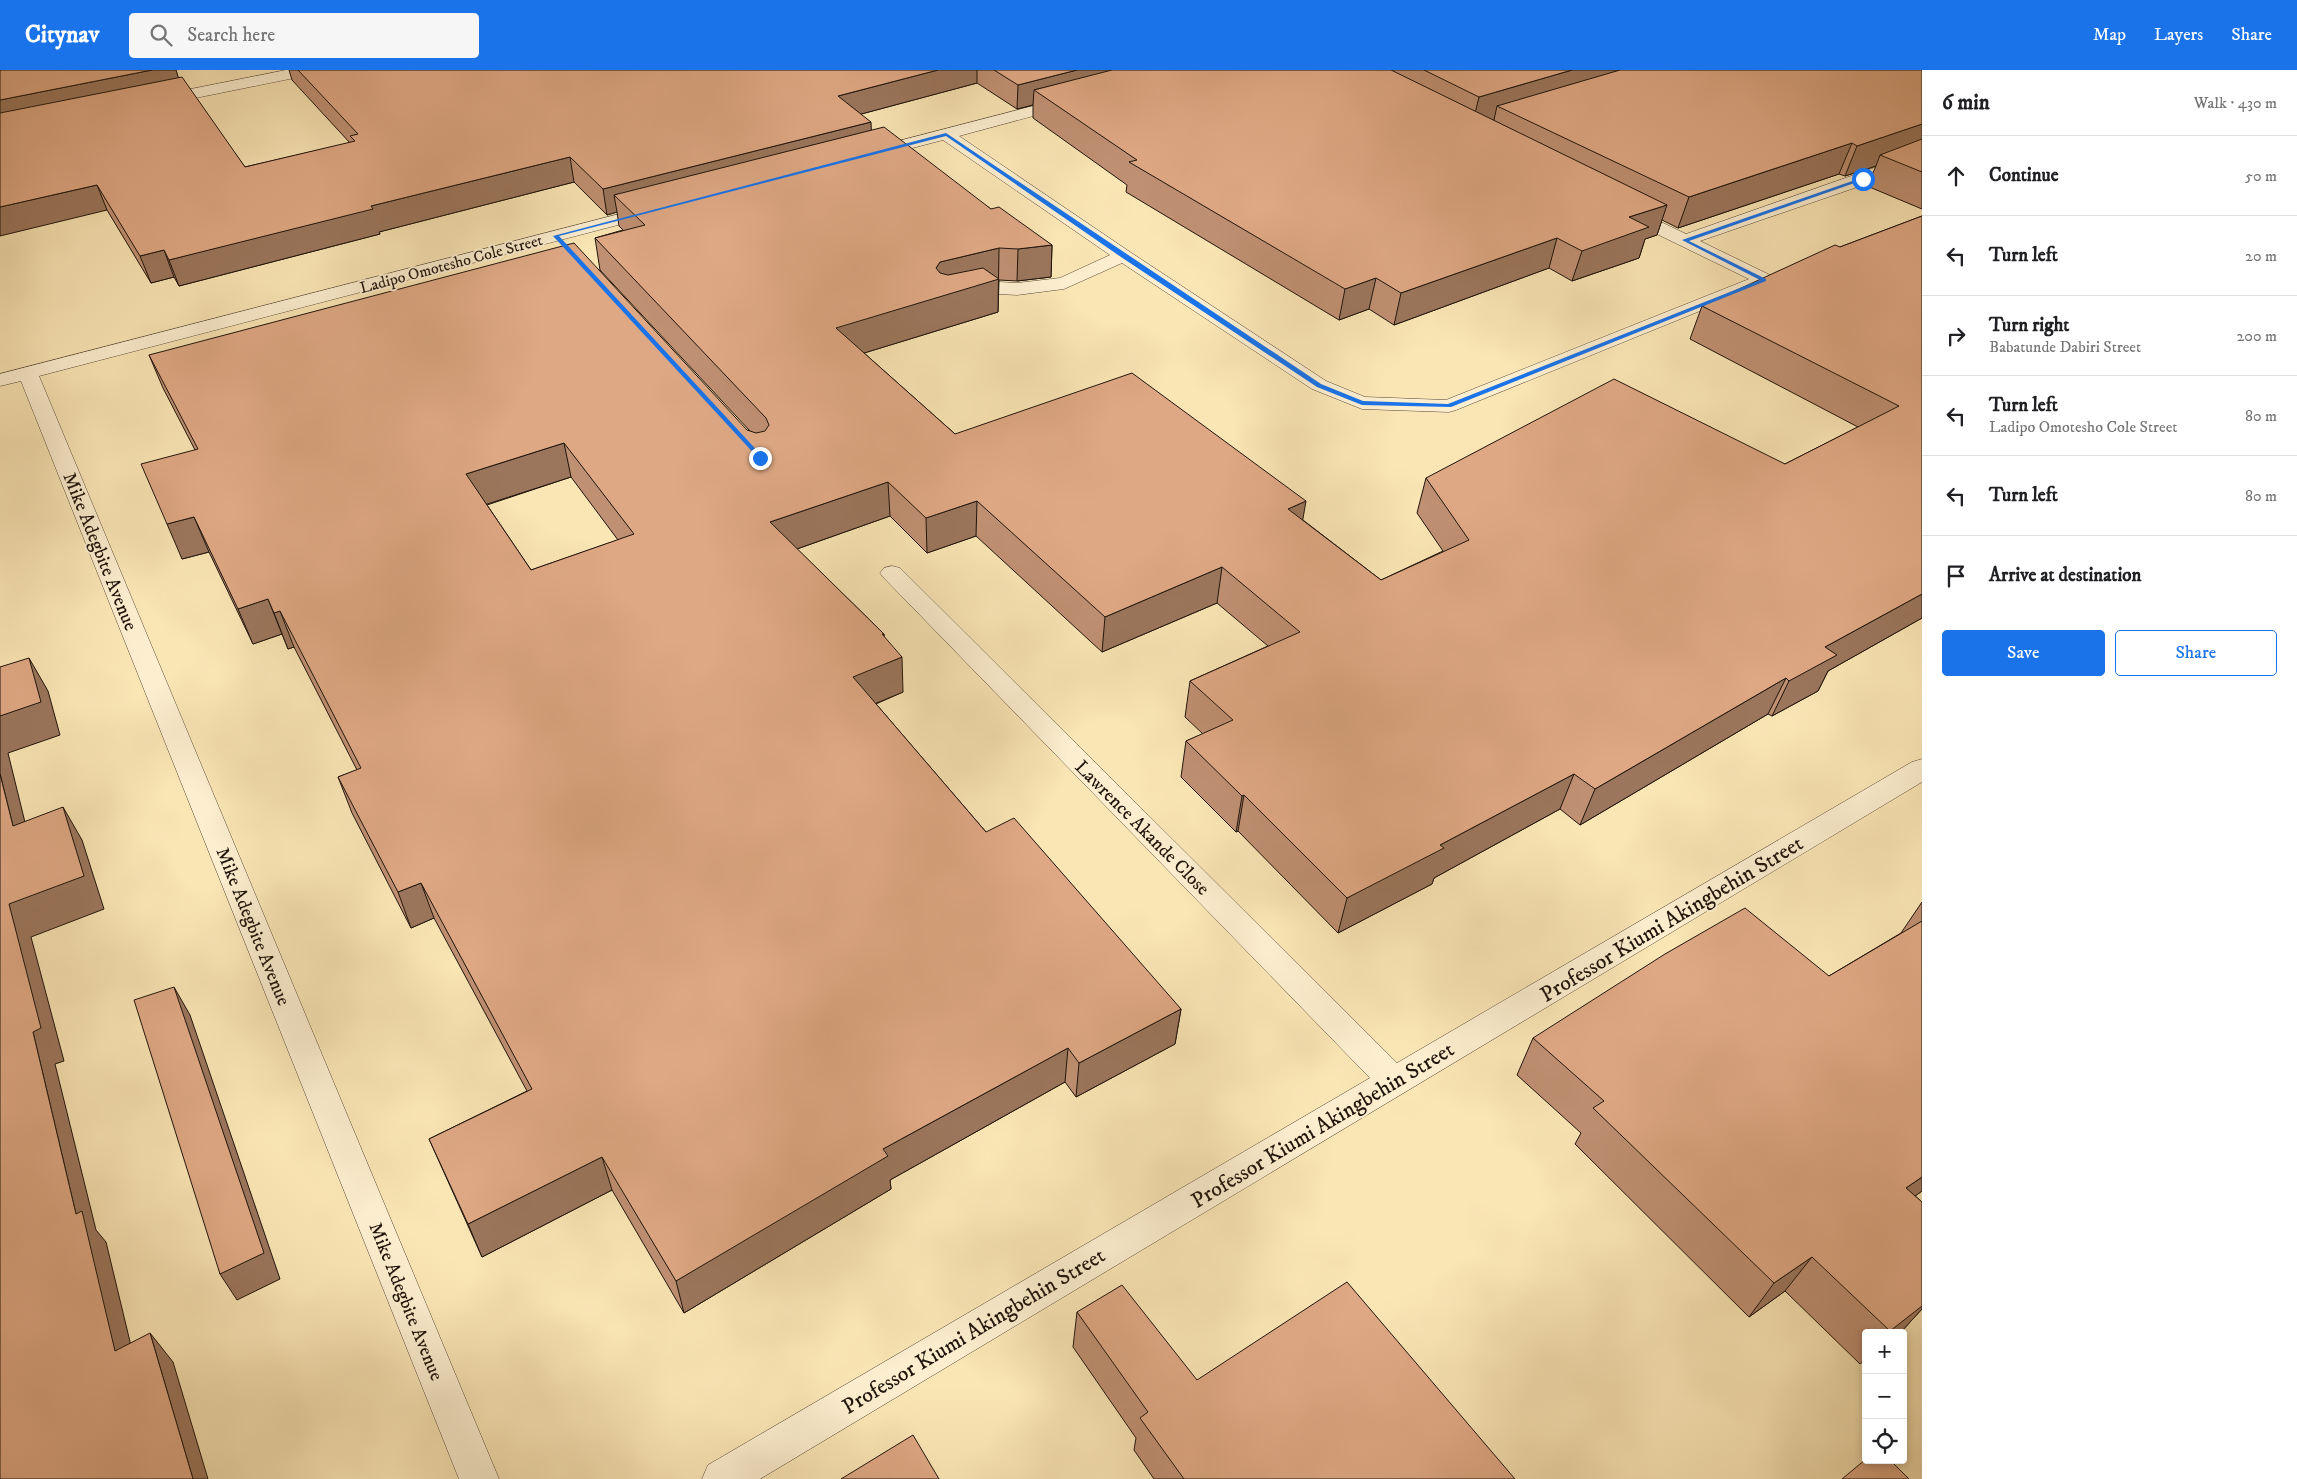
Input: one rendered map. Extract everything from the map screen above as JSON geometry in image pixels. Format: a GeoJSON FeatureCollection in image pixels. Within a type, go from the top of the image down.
{"type":"FeatureCollection","features":[{"type":"Feature","properties":{"kind":"street"},"geometry":{"type":"LineString","coordinates":[[145,103],[309,70]]}},
{"type":"Feature","properties":{"kind":"street"},"geometry":{"type":"LineString","coordinates":[[851,159],[1088,97]]}},
{"type":"Feature","properties":{"kind":"street"},"geometry":{"type":"LineString","coordinates":[[946,134],[1123,256],[1319,385],[1362,403],[1403,406],[1449,406],[1783,273]]}},
{"type":"Feature","properties":{"kind":"street"},"geometry":{"type":"LineString","coordinates":[[1684,240],[1863,179],[1922,156]]}},
{"type":"Feature","properties":{"kind":"street"},"geometry":{"type":"LineString","coordinates":[[1613,205],[1764,280]]}},
{"type":"Feature","properties":{"kind":"street","name":"Ladipo Omotesho Cole Street"},"geometry":{"type":"LineString","coordinates":[[0,380],[562,243],[670,206]]}},
{"type":"Feature","properties":{"kind":"street"},"geometry":{"type":"LineString","coordinates":[[948,300],[999,288],[1033,288],[1064,283],[1123,256]]}},
{"type":"Feature","properties":{"kind":"street","name":"Mike Adegbite Avenue"},"geometry":{"type":"LineString","coordinates":[[28,373],[479,1479]]}},
{"type":"Feature","properties":{"kind":"street","name":"Lawrence Akande Close"},"geometry":{"type":"LineString","coordinates":[[892,573],[1394,1082]]}},
{"type":"Feature","properties":{"kind":"street","name":"Professor Kiumi Akingbehin Street"},"geometry":{"type":"LineString","coordinates":[[722,1479],[1922,769]]}},
{"type":"Feature","properties":{"kind":"building"},"geometry":{"type":"Polygon","coordinates":[[[0,70],[152,70],[0,100],[0,70]]]}},
{"type":"Feature","properties":{"kind":"building"},"geometry":{"type":"Polygon","coordinates":[[[298,70],[938,70],[838,96],[871,122],[603,189],[570,157],[371,206],[373,209],[169,260],[164,250],[140,256],[97,185],[0,207],[0,113],[182,77],[245,167],[355,141],[350,136],[358,134],[298,70]]]}},
{"type":"Feature","properties":{"kind":"building"},"geometry":{"type":"Polygon","coordinates":[[[994,70],[1077,70],[1018,85],[994,70]]]}},
{"type":"Feature","properties":{"kind":"building"},"geometry":{"type":"Polygon","coordinates":[[[1112,70],[1391,70],[1667,205],[1629,217],[1649,227],[1582,251],[1557,238],[1401,293],[1376,278],[1345,289],[1129,162],[1137,160],[1034,90],[1112,70]]]}},
{"type":"Feature","properties":{"kind":"building"},"geometry":{"type":"Polygon","coordinates":[[[1424,70],[1572,70],[1479,97],[1424,70]]]}},
{"type":"Feature","properties":{"kind":"building"},"geometry":{"type":"Polygon","coordinates":[[[1620,70],[1922,70],[1922,124],[1857,146],[1852,143],[1689,197],[1497,106],[1620,70]]]}},
{"type":"Feature","properties":{"kind":"building"},"geometry":{"type":"Polygon","coordinates":[[[884,127],[991,209],[999,207],[1052,245],[1018,249],[999,248],[940,262],[936,268],[940,273],[948,275],[983,268],[999,279],[836,328],[955,434],[1132,373],[1306,501],[1288,509],[1381,580],[1469,540],[1426,478],[1614,379],[1785,464],[1899,406],[1702,306],[1835,245],[1840,247],[1922,216],[1922,594],[1825,647],[1837,655],[1789,681],[1786,678],[1595,789],[1574,774],[1440,845],[1444,848],[1347,898],[1244,795],[1242,796],[1186,741],[1233,720],[1190,681],[1300,632],[1222,567],[1105,617],[977,501],[926,518],[888,482],[770,522],[884,634],[882,634],[902,657],[853,677],[986,832],[1014,818],[1181,1009],[1079,1063],[1068,1048],[883,1149],[888,1156],[676,1281],[602,1157],[468,1224],[429,1139],[532,1089],[421,883],[398,892],[338,777],[361,768],[280,611],[274,613],[268,599],[238,609],[194,517],[167,524],[141,464],[198,449],[149,355],[574,243],[747,430],[756,433],[765,431],[769,425],[766,418],[595,238],[645,225],[614,195],[884,127]],[[564,443],[466,474],[531,570],[634,534],[564,443]]]}},
{"type":"Feature","properties":{"kind":"building"},"geometry":{"type":"Polygon","coordinates":[[[1922,139],[1922,172],[1880,155],[1922,139]]]}},
{"type":"Feature","properties":{"kind":"building"},"geometry":{"type":"Polygon","coordinates":[[[29,658],[41,702],[0,716],[0,667],[29,658]]]}},
{"type":"Feature","properties":{"kind":"building"},"geometry":{"type":"Polygon","coordinates":[[[0,774],[13,826],[63,807],[84,876],[9,904],[41,1028],[33,1032],[76,1214],[82,1211],[115,1351],[150,1333],[193,1479],[0,1479],[0,774]]]}},
{"type":"Feature","properties":{"kind":"building"},"geometry":{"type":"Polygon","coordinates":[[[1745,908],[1829,976],[1922,921],[1922,1177],[1906,1188],[1922,1202],[1922,1306],[1893,1329],[1888,1329],[1812,1257],[1774,1283],[1593,1108],[1604,1101],[1533,1038],[1665,954],[1745,908]]]}},
{"type":"Feature","properties":{"kind":"building"},"geometry":{"type":"Polygon","coordinates":[[[174,987],[264,1253],[220,1274],[134,1000],[174,987]]]}},
{"type":"Feature","properties":{"kind":"building"},"geometry":{"type":"Polygon","coordinates":[[[1347,1282],[1515,1479],[1184,1479],[1140,1418],[1148,1412],[1077,1312],[1122,1285],[1197,1380],[1347,1282]]]}},
{"type":"Feature","properties":{"kind":"building"},"geometry":{"type":"Polygon","coordinates":[[[913,1435],[939,1479],[841,1479],[913,1435]]]}},
{"type":"Feature","properties":{"kind":"building"},"geometry":{"type":"Polygon","coordinates":[[[1862,1462],[1862,1464],[1894,1464],[1909,1479],[1842,1479],[1862,1462]]]}},
{"type":"Feature","properties":{"kind":"route"},"geometry":{"type":"LineString","coordinates":[[760,458],[556,236],[946,134],[1123,256],[1319,385],[1362,403],[1403,406],[1449,406],[1764,280],[1684,240],[1863,179]]}}]}
